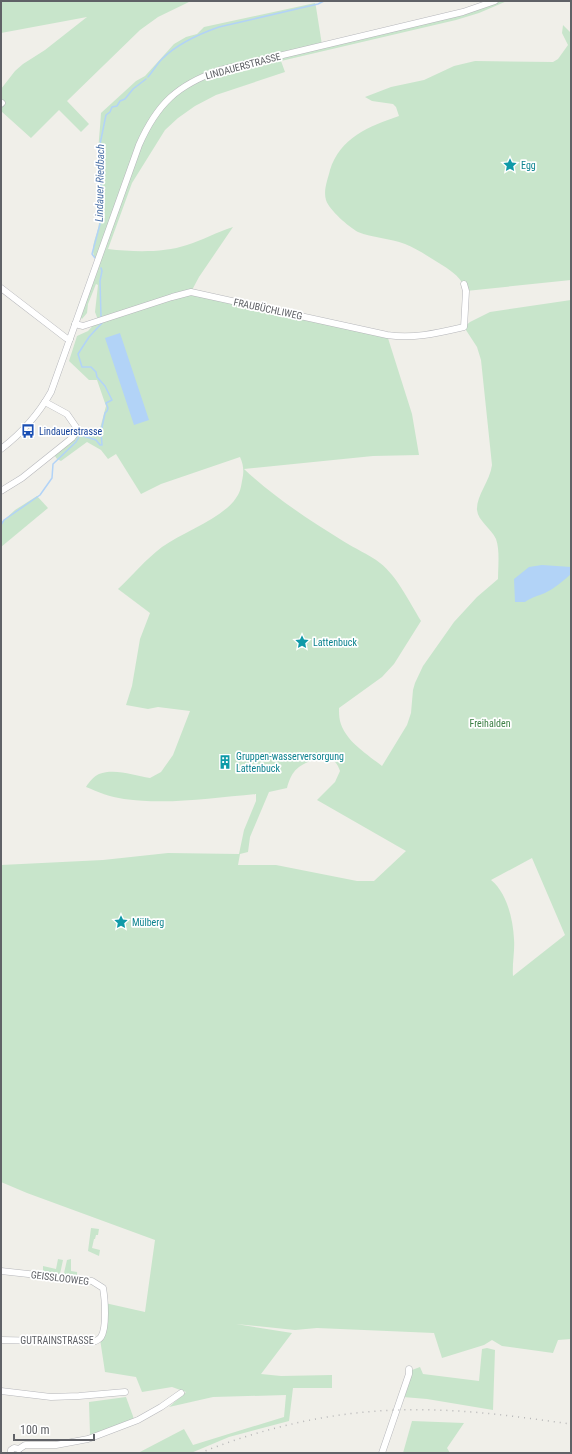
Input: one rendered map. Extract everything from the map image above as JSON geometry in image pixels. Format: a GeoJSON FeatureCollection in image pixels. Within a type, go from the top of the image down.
{"type":"FeatureCollection","features":[{"type":"Feature","properties":{"kind":"street","name":"LINDAUERSTRASSE"},"geometry":{"type":"LineString","coordinates":[[1,448],[26,427],[45,402],[56,379],[146,128],[155,114],[176,92],[201,77],[220,70],[463,12],[495,1]]}},
{"type":"Feature","properties":{"kind":"street","name":"FRAUBÜCHLIWEG"},"geometry":{"type":"LineString","coordinates":[[75,324],[83,326],[191,292],[398,337],[415,337],[464,327],[466,291],[464,284]]}},
{"type":"Feature","properties":{"kind":"street"},"geometry":{"type":"LineString","coordinates":[[1,288],[66,338],[70,339]]}},
{"type":"Feature","properties":{"kind":"street"},"geometry":{"type":"LineString","coordinates":[[1,491],[22,478],[72,438],[76,432],[76,427],[67,414],[45,402]]}},
{"type":"Feature","properties":{"kind":"street","name":"GEISSLOOWEG"},"geometry":{"type":"LineString","coordinates":[[1,1271],[92,1281],[103,1288],[105,1304]]}},
{"type":"Feature","properties":{"kind":"street","name":"GUTRAINSTRASSE"},"geometry":{"type":"LineString","coordinates":[[1,1340],[96,1341],[100,1339],[103,1332],[105,1304]]}},
{"type":"Feature","properties":{"kind":"street"},"geometry":{"type":"LineString","coordinates":[[382,1453],[409,1374],[409,1368]]}},
{"type":"Feature","properties":{"kind":"street"},"geometry":{"type":"LineString","coordinates":[[1,1391],[51,1396],[80,1396],[125,1392]]}},
{"type":"Feature","properties":{"kind":"street"},"geometry":{"type":"LineString","coordinates":[[11,1453],[11,1450],[14,1448],[19,1451],[25,1445],[56,1445],[88,1439],[138,1420],[161,1408],[181,1393]]}},
{"type":"Feature","properties":{"kind":"green space"},"geometry":{"type":"Polygon","coordinates":[[[1,1],[191,1],[158,17],[140,30],[67,101],[89,124],[81,132],[59,110],[31,138],[1,111],[1,89],[15,71],[23,64],[45,50],[87,17],[1,33],[1,1]]]}},
{"type":"Feature","properties":{"kind":"green space","name":"Freihalden"},"geometry":{"type":"Polygon","coordinates":[[[495,1],[507,1],[479,13],[456,20],[281,61],[285,72],[216,95],[195,106],[178,118],[165,130],[132,183],[108,249],[158,251],[178,248],[233,227],[199,277],[191,292],[387,335],[412,414],[419,455],[373,456],[244,469],[280,499],[386,568],[398,582],[421,621],[394,664],[382,677],[339,708],[340,721],[347,735],[363,752],[382,766],[407,725],[411,713],[413,690],[423,666],[454,622],[477,597],[498,579],[498,553],[496,539],[480,518],[477,510],[479,499],[489,477],[492,465],[481,360],[477,347],[464,327],[470,322],[490,312],[571,300],[571,1339],[558,1340],[553,1353],[502,1346],[492,1340],[484,1345],[442,1358],[434,1333],[317,1328],[295,1330],[236,1324],[292,1333],[261,1374],[281,1376],[332,1375],[332,1388],[293,1388],[289,1421],[229,1437],[191,1453],[138,1453],[184,1429],[193,1445],[284,1417],[286,1395],[213,1397],[169,1407],[186,1392],[172,1387],[142,1392],[136,1377],[105,1372],[100,1339],[105,1303],[145,1312],[155,1240],[1,1182],[1,865],[103,860],[168,853],[239,854],[244,830],[256,801],[256,794],[190,800],[140,801],[114,797],[86,787],[95,776],[105,772],[118,772],[150,778],[161,772],[173,755],[190,711],[158,707],[148,709],[126,705],[132,686],[140,639],[150,613],[118,589],[162,547],[222,512],[230,505],[236,498],[241,488],[243,469],[240,457],[161,484],[141,494],[116,454],[108,459],[101,450],[87,442],[61,461],[57,459],[53,453],[76,432],[83,431],[98,436],[106,406],[97,380],[89,380],[69,361],[77,336],[88,331],[98,320],[95,312],[98,285],[96,284],[88,304],[87,313],[82,319],[78,315],[97,259],[93,254],[93,250],[100,217],[98,149],[101,113],[136,81],[145,76],[174,44],[186,37],[197,34],[204,27],[315,3],[322,45],[495,1]],[[324,756],[300,766],[292,774],[287,788],[269,792],[250,837],[248,852],[240,854],[238,865],[276,865],[357,881],[374,881],[406,851],[317,800],[335,782],[340,771],[338,765],[334,761],[324,756]],[[532,858],[491,880],[497,885],[505,899],[511,915],[514,944],[513,976],[565,935],[532,858]]]}},
{"type":"Feature","properties":{"kind":"green space"},"geometry":{"type":"Polygon","coordinates":[[[563,25],[571,33],[571,280],[466,291],[462,282],[457,276],[424,254],[399,242],[369,236],[358,232],[331,209],[326,200],[325,188],[330,170],[341,149],[348,141],[367,129],[399,116],[396,107],[393,104],[372,101],[365,97],[391,87],[424,80],[454,66],[475,61],[553,62],[558,59],[568,45],[562,33],[563,25]]]}},
{"type":"Feature","properties":{"kind":"green space"},"geometry":{"type":"Polygon","coordinates":[[[37,496],[48,508],[1,547],[1,523],[15,510],[37,496]]]}},
{"type":"Feature","properties":{"kind":"green space"},"geometry":{"type":"Polygon","coordinates":[[[91,1228],[99,1229],[98,1235],[96,1235],[94,1239],[92,1248],[100,1250],[99,1256],[88,1251],[91,1228]]]}},
{"type":"Feature","properties":{"kind":"green space"},"geometry":{"type":"Polygon","coordinates":[[[58,1259],[63,1260],[60,1274],[43,1273],[43,1266],[56,1269],[58,1259]]]}},
{"type":"Feature","properties":{"kind":"green space"},"geometry":{"type":"Polygon","coordinates":[[[71,1259],[71,1271],[77,1272],[77,1277],[66,1276],[64,1273],[67,1260],[71,1259]]]}},
{"type":"Feature","properties":{"kind":"green space"},"geometry":{"type":"Polygon","coordinates":[[[487,1348],[495,1350],[493,1410],[427,1399],[403,1397],[412,1370],[420,1367],[423,1374],[479,1381],[482,1349],[487,1348]]]}},
{"type":"Feature","properties":{"kind":"green space"},"geometry":{"type":"Polygon","coordinates":[[[126,1397],[134,1419],[90,1435],[89,1402],[126,1397]]]}},
{"type":"Feature","properties":{"kind":"green space"},"geometry":{"type":"Polygon","coordinates":[[[412,1421],[464,1423],[447,1448],[450,1453],[403,1453],[412,1421]]]}},
{"type":"Feature","properties":{"kind":"water"},"geometry":{"type":"Polygon","coordinates":[[[120,333],[149,420],[134,425],[105,338],[120,333]]]}},
{"type":"Feature","properties":{"kind":"water"},"geometry":{"type":"Polygon","coordinates":[[[542,565],[571,567],[571,574],[556,587],[545,593],[525,602],[515,602],[514,579],[529,567],[542,565]]]}},
{"type":"Feature","properties":{"kind":"waterway","name":"Lindauer Riedbach"},"geometry":{"type":"LineString","coordinates":[[148,77],[160,61],[174,49],[204,33],[219,27],[318,4],[324,1]]}},
{"type":"Feature","properties":{"kind":"waterway","name":"Lindauer Riedbach"},"geometry":{"type":"LineString","coordinates":[[95,258],[92,254],[100,224],[102,193],[99,149],[106,115],[110,112],[112,107],[117,106],[120,101],[125,99],[133,89],[146,79]]}},
{"type":"Feature","properties":{"kind":"waterway","name":"Lindauer Riedbach"},"geometry":{"type":"LineString","coordinates":[[101,268],[101,317]]}},
{"type":"Feature","properties":{"kind":"waterway","name":"Lindauer Riedbach"},"geometry":{"type":"LineString","coordinates":[[1,525],[4,520],[40,495],[52,478],[53,464],[76,442],[80,435],[96,440],[100,445],[102,445],[101,432],[105,413],[108,408],[106,403],[112,400],[105,386],[97,377],[96,372],[91,367],[82,367],[78,354],[89,337],[102,323]]}},
{"type":"Feature","properties":{"kind":"railway"},"geometry":{"type":"LineString","coordinates":[[200,1453],[228,1442],[286,1425],[345,1414],[375,1411],[435,1410],[469,1412],[571,1424]]}},
{"type":"Feature","properties":{"kind":"place","name":"Egg"},"geometry":{"type":"Point","coordinates":[510,165]}},
{"type":"Feature","properties":{"kind":"place","name":"Lindauerstrasse"},"geometry":{"type":"Point","coordinates":[28,431]}},
{"type":"Feature","properties":{"kind":"place","name":"Lattenbuck"},"geometry":{"type":"Point","coordinates":[302,642]}},
{"type":"Feature","properties":{"kind":"place","name":"Gruppen-wasserversorgung Lattenbuck"},"geometry":{"type":"Point","coordinates":[225,762]}},
{"type":"Feature","properties":{"kind":"place","name":"Mülberg"},"geometry":{"type":"Point","coordinates":[121,922]}}]}
